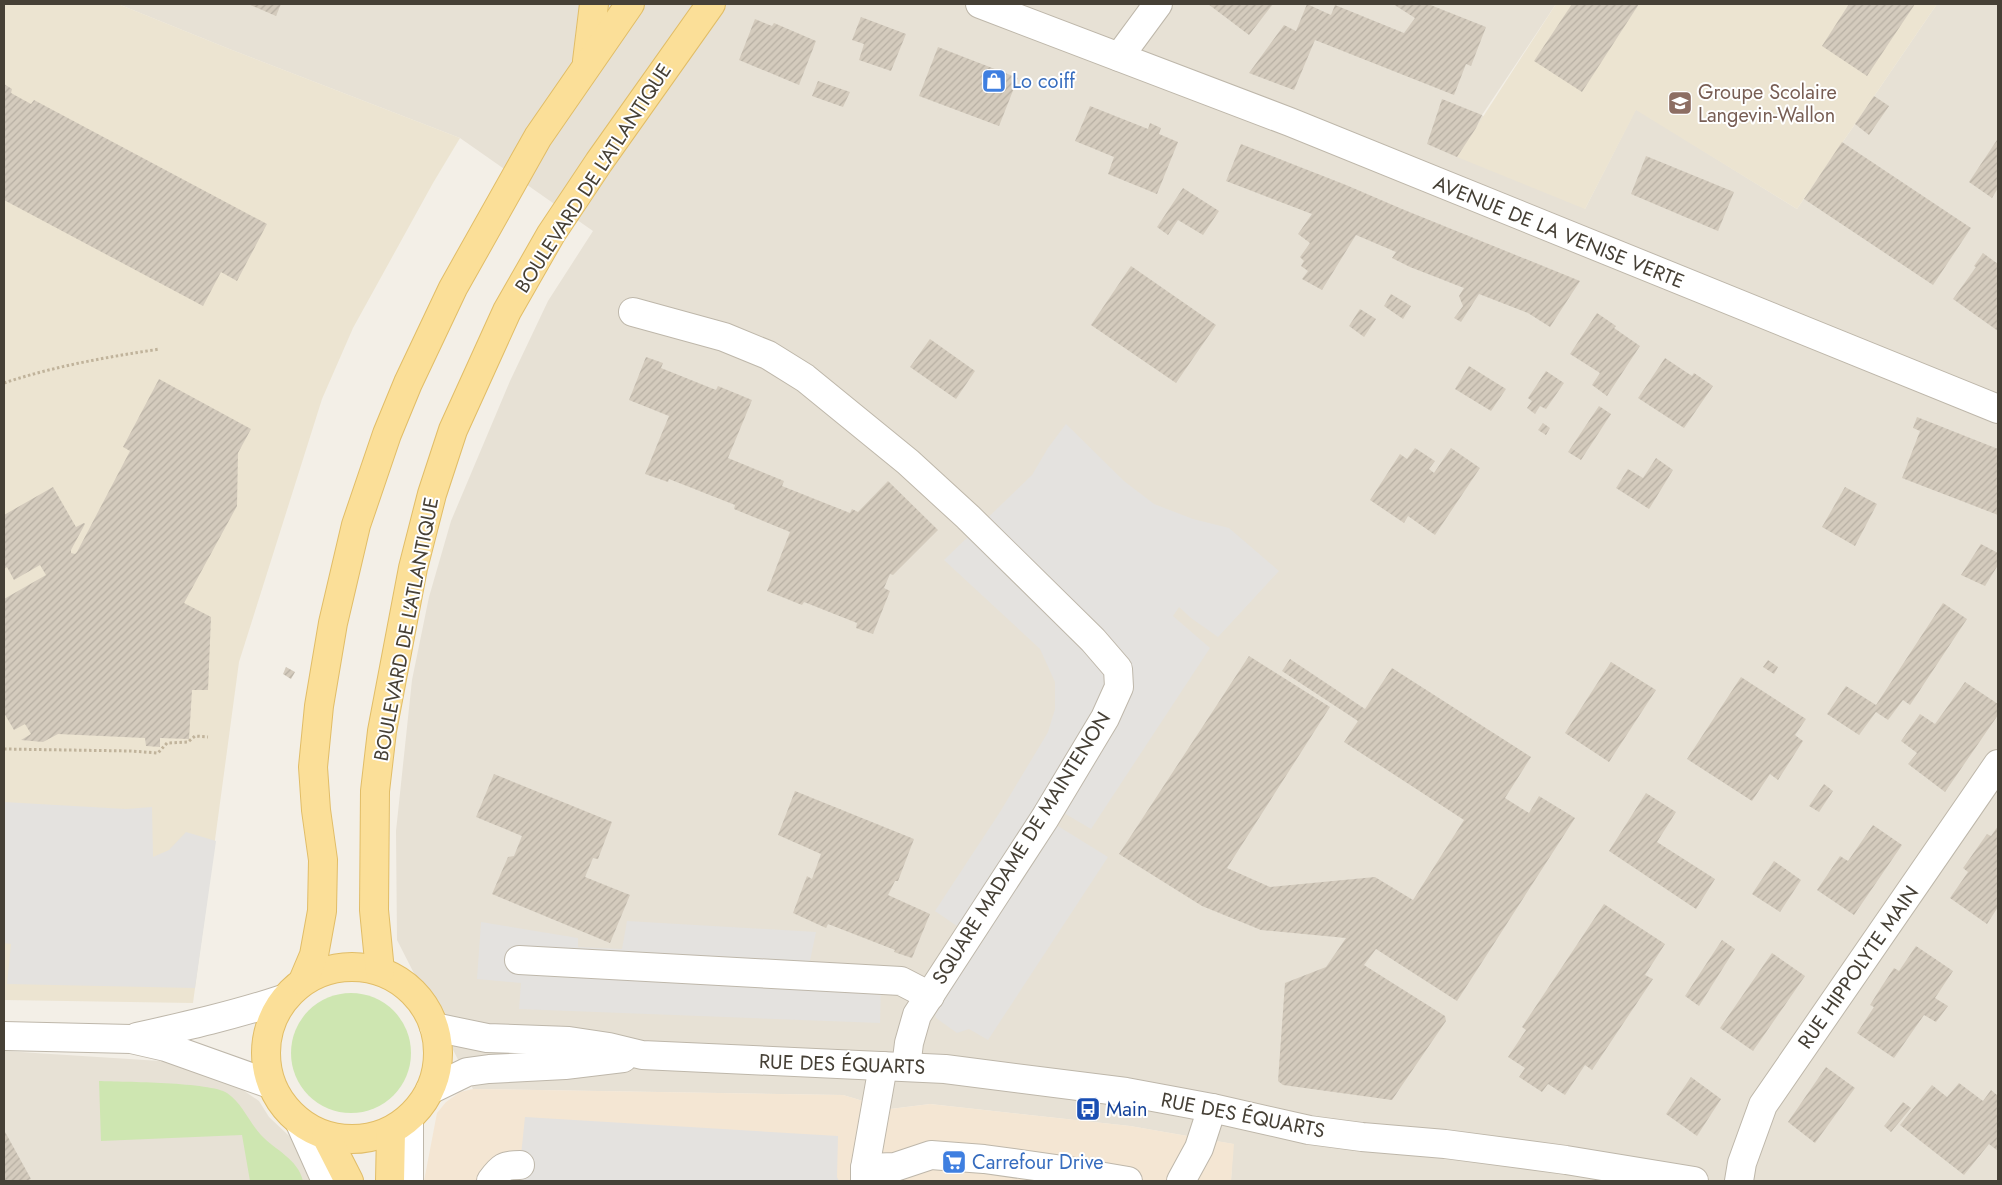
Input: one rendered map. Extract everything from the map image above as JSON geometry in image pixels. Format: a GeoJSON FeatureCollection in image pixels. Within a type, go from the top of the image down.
{"type":"FeatureCollection","features":[{"type":"Feature","properties":{"kind":"main road"},"geometry":{"type":"LineString","coordinates":[[586,65],[594,4]]}},
{"type":"Feature","properties":{"kind":"main road"},"geometry":{"type":"LineString","coordinates":[[303,981],[314,955],[322,911],[324,860],[316,810],[313,767],[319,706],[333,623],[356,525],[387,434],[408,383],[454,288],[538,137],[630,4]]}},
{"type":"Feature","properties":{"kind":"main road","name":"BOULEVARD DE L'ATLANTIQUE"},"geometry":{"type":"LineString","coordinates":[[380,971],[374,910],[376,790],[382,731],[414,568],[432,494],[453,430],[506,311],[551,234],[599,162],[711,4]]}},
{"type":"Feature","properties":{"kind":"main road"},"geometry":{"type":"LineString","coordinates":[[354,966],[380,971],[404,984],[423,1003],[434,1027],[438,1048],[437,1070],[430,1090],[421,1106],[400,1125],[370,1138],[348,1140],[326,1136],[300,1123],[282,1106],[270,1084],[265,1062],[265,1040],[272,1018],[283,999],[303,981],[328,969],[354,966]]}},
{"type":"Feature","properties":{"kind":"main road"},"geometry":{"type":"LineString","coordinates":[[390,1181],[400,1125]]}},
{"type":"Feature","properties":{"kind":"main road"},"geometry":{"type":"LineString","coordinates":[[326,1136],[349,1181]]}},
{"type":"Feature","properties":{"kind":"street","name":"AVENUE DE LA VENISE VERTE"},"geometry":{"type":"LineString","coordinates":[[980,4],[1290,122],[1998,408]]}},
{"type":"Feature","properties":{"kind":"street"},"geometry":{"type":"LineString","coordinates":[[1119,57],[1158,4]]}},
{"type":"Feature","properties":{"kind":"street","name":"SQUARE MADAME DE MAINTENON"},"geometry":{"type":"LineString","coordinates":[[633,312],[724,337],[768,356],[805,378],[908,462],[968,517],[1093,640],[1118,669],[1119,687],[1105,718],[1045,818],[917,1015],[909,1043],[894,1067],[865,1175]]}},
{"type":"Feature","properties":{"kind":"street","name":"RUE HIPPOLYTE MAIN"},"geometry":{"type":"LineString","coordinates":[[1739,1181],[1742,1163],[1762,1105],[1998,764]]}},
{"type":"Feature","properties":{"kind":"street"},"geometry":{"type":"LineString","coordinates":[[519,960],[901,981],[930,996]]}},
{"type":"Feature","properties":{"kind":"street"},"geometry":{"type":"LineString","coordinates":[[131,1039],[254,1009],[283,999]]}},
{"type":"Feature","properties":{"kind":"street","name":"RUE DES ÉQUARTS"},"geometry":{"type":"LineString","coordinates":[[434,1027],[487,1038],[570,1041],[609,1047],[642,1055],[945,1069],[1126,1092],[1212,1108],[1309,1130],[1362,1137],[1445,1144],[1566,1160],[1694,1181]]}},
{"type":"Feature","properties":{"kind":"street"},"geometry":{"type":"LineString","coordinates":[[4,1036],[131,1039],[166,1046],[270,1084]]}},
{"type":"Feature","properties":{"kind":"street","name":"RUE DES ÉQUARTS"},"geometry":{"type":"LineString","coordinates":[[430,1090],[467,1072],[607,1061],[642,1055]]}},
{"type":"Feature","properties":{"kind":"street"},"geometry":{"type":"LineString","coordinates":[[1181,1181],[1199,1148],[1212,1108]]}},
{"type":"Feature","properties":{"kind":"street"},"geometry":{"type":"LineString","coordinates":[[300,1123],[326,1181]]}},
{"type":"Feature","properties":{"kind":"street"},"geometry":{"type":"LineString","coordinates":[[400,1125],[408,1181]]}},
{"type":"Feature","properties":{"kind":"street"},"geometry":{"type":"LineString","coordinates":[[865,1175],[902,1174],[931,1155],[984,1159],[1048,1175],[1128,1181]]}},
{"type":"Feature","properties":{"kind":"street"},"geometry":{"type":"LineString","coordinates":[[492,1181],[498,1172],[507,1165],[520,1165]]}},
{"type":"Feature","properties":{"kind":"path"},"geometry":{"type":"LineString","coordinates":[[4,383],[30,374],[93,359],[160,348]]}},
{"type":"Feature","properties":{"kind":"path"},"geometry":{"type":"LineString","coordinates":[[4,749],[131,750],[158,753],[167,743],[188,742],[194,736],[208,738]]}},
{"type":"Feature","properties":{"kind":"shaded area"},"geometry":{"type":"Polygon","coordinates":[[[4,4],[118,4],[460,138],[353,328],[322,399],[239,662],[193,1003],[4,1000],[4,4]]]}},
{"type":"Feature","properties":{"kind":"shaded area"},"geometry":{"type":"Polygon","coordinates":[[[118,4],[1556,4],[1482,115],[1585,209],[1636,109],[1797,209],[1937,4],[1998,4],[1998,1181],[1231,1181],[1233,1144],[1130,1126],[930,1104],[890,1109],[843,1095],[473,1089],[397,940],[396,831],[412,680],[429,597],[451,521],[510,381],[548,301],[593,231],[460,138],[118,4]]]}},
{"type":"Feature","properties":{"kind":"shaded area","name":"Groupe Scolaire Langevin-Wallon"},"geometry":{"type":"Polygon","coordinates":[[[1556,4],[1937,4],[1797,209],[1636,110],[1585,209],[1457,157],[1556,4]]]}},
{"type":"Feature","properties":{"kind":"shaded area"},"geometry":{"type":"Polygon","coordinates":[[[1066,424],[1124,481],[1154,504],[1193,519],[1229,528],[1279,571],[1218,637],[1179,607],[1173,616],[1210,648],[1091,829],[1052,806],[1045,818],[1108,857],[988,1040],[969,1029],[957,1033],[936,1018],[930,996],[970,935],[935,911],[1000,812],[1048,732],[1055,709],[1055,682],[1040,649],[944,560],[1032,475],[1048,448],[1066,424]]]}},
{"type":"Feature","properties":{"kind":"shaded area"},"geometry":{"type":"Polygon","coordinates":[[[4,802],[126,809],[152,807],[153,857],[169,850],[186,832],[216,841],[195,988],[7,984],[11,944],[4,943],[4,802]]]}},
{"type":"Feature","properties":{"kind":"shaded area"},"geometry":{"type":"Polygon","coordinates":[[[627,921],[816,932],[807,975],[881,980],[880,1023],[519,1009],[521,983],[477,979],[481,922],[578,938],[578,947],[622,949],[627,921]]]}},
{"type":"Feature","properties":{"kind":"shaded area"},"geometry":{"type":"Polygon","coordinates":[[[4,1051],[176,1062],[237,1086],[259,1101],[269,1117],[304,1150],[314,1181],[4,1181],[4,1051]]]}},
{"type":"Feature","properties":{"kind":"shaded area"},"geometry":{"type":"Polygon","coordinates":[[[473,1089],[843,1095],[890,1109],[930,1104],[1130,1126],[1234,1144],[1231,1181],[424,1181],[437,1113],[446,1102],[460,1092],[473,1089]]]}},
{"type":"Feature","properties":{"kind":"shaded area"},"geometry":{"type":"Polygon","coordinates":[[[525,1117],[838,1136],[837,1177],[839,1181],[505,1181],[520,1165],[525,1117]]]}},
{"type":"Feature","properties":{"kind":"green space"},"geometry":{"type":"Polygon","coordinates":[[[351,993],[374,997],[394,1010],[407,1030],[411,1053],[407,1076],[394,1096],[374,1109],[351,1113],[328,1109],[308,1096],[295,1076],[291,1053],[295,1030],[308,1010],[328,997],[351,993]]]}},
{"type":"Feature","properties":{"kind":"green space"},"geometry":{"type":"Polygon","coordinates":[[[99,1081],[186,1085],[218,1089],[227,1093],[237,1102],[261,1135],[291,1161],[300,1173],[303,1181],[250,1181],[242,1135],[101,1141],[99,1081]]]}},
{"type":"Feature","properties":{"kind":"building"},"geometry":{"type":"Polygon","coordinates":[[[248,4],[281,4],[276,16],[248,4]]]}},
{"type":"Feature","properties":{"kind":"building"},"geometry":{"type":"Polygon","coordinates":[[[1208,4],[1273,4],[1249,35],[1208,4]]]}},
{"type":"Feature","properties":{"kind":"building"},"geometry":{"type":"Polygon","coordinates":[[[1307,4],[1331,15],[1335,5],[1404,33],[1415,18],[1393,4],[1428,4],[1486,27],[1471,66],[1466,64],[1454,95],[1315,40],[1294,90],[1249,73],[1284,25],[1296,31],[1307,4]]]}},
{"type":"Feature","properties":{"kind":"building"},"geometry":{"type":"Polygon","coordinates":[[[1572,4],[1639,4],[1582,92],[1534,61],[1572,4]]]}},
{"type":"Feature","properties":{"kind":"building"},"geometry":{"type":"Polygon","coordinates":[[[1849,4],[1915,4],[1867,76],[1822,46],[1849,4]]]}},
{"type":"Feature","properties":{"kind":"building"},"geometry":{"type":"Polygon","coordinates":[[[861,17],[906,34],[891,71],[859,60],[864,44],[852,40],[861,17]]]}},
{"type":"Feature","properties":{"kind":"building"},"geometry":{"type":"Polygon","coordinates":[[[755,19],[772,26],[774,23],[816,41],[799,85],[739,60],[755,19]]]}},
{"type":"Feature","properties":{"kind":"building"},"geometry":{"type":"Polygon","coordinates":[[[938,47],[1018,78],[999,126],[919,96],[938,47]]]}},
{"type":"Feature","properties":{"kind":"building"},"geometry":{"type":"Polygon","coordinates":[[[818,81],[850,92],[843,107],[812,96],[818,81]]]}},
{"type":"Feature","properties":{"kind":"building"},"geometry":{"type":"Polygon","coordinates":[[[4,84],[12,89],[11,93],[31,104],[34,100],[267,224],[237,281],[221,272],[203,306],[4,200],[4,84]]]}},
{"type":"Feature","properties":{"kind":"building"},"geometry":{"type":"Polygon","coordinates":[[[1874,96],[1889,106],[1869,135],[1855,124],[1874,96]]]}},
{"type":"Feature","properties":{"kind":"building"},"geometry":{"type":"Polygon","coordinates":[[[1442,99],[1482,115],[1457,157],[1427,144],[1442,99]]]}},
{"type":"Feature","properties":{"kind":"building"},"geometry":{"type":"Polygon","coordinates":[[[1090,106],[1148,129],[1150,123],[1161,128],[1159,134],[1178,142],[1157,194],[1108,174],[1114,157],[1075,141],[1090,106]]]}},
{"type":"Feature","properties":{"kind":"building"},"geometry":{"type":"Polygon","coordinates":[[[1997,140],[1998,188],[1992,198],[1969,182],[1997,140]]]}},
{"type":"Feature","properties":{"kind":"building"},"geometry":{"type":"Polygon","coordinates":[[[1842,142],[1971,228],[1933,285],[1804,199],[1842,142]]]}},
{"type":"Feature","properties":{"kind":"building"},"geometry":{"type":"Polygon","coordinates":[[[1241,144],[1580,281],[1550,327],[1528,313],[1479,294],[1461,322],[1454,318],[1463,306],[1459,296],[1464,288],[1410,267],[1392,258],[1396,252],[1356,235],[1322,290],[1302,279],[1308,271],[1301,266],[1304,261],[1300,257],[1310,243],[1298,234],[1312,214],[1226,181],[1241,144]]]}},
{"type":"Feature","properties":{"kind":"building"},"geometry":{"type":"Polygon","coordinates":[[[1646,156],[1734,192],[1718,231],[1631,194],[1646,156]]]}},
{"type":"Feature","properties":{"kind":"building"},"geometry":{"type":"Polygon","coordinates":[[[1183,188],[1219,211],[1203,235],[1178,220],[1168,235],[1157,227],[1183,188]]]}},
{"type":"Feature","properties":{"kind":"building"},"geometry":{"type":"Polygon","coordinates":[[[1983,253],[1998,264],[1998,331],[1953,299],[1976,267],[1974,266],[1983,253]]]}},
{"type":"Feature","properties":{"kind":"building"},"geometry":{"type":"Polygon","coordinates":[[[1131,266],[1216,325],[1176,383],[1091,325],[1131,266]]]}},
{"type":"Feature","properties":{"kind":"building"},"geometry":{"type":"Polygon","coordinates":[[[1391,294],[1411,306],[1403,319],[1384,306],[1391,294]]]}},
{"type":"Feature","properties":{"kind":"building"},"geometry":{"type":"Polygon","coordinates":[[[1360,309],[1376,319],[1364,337],[1349,326],[1360,309]]]}},
{"type":"Feature","properties":{"kind":"building"},"geometry":{"type":"Polygon","coordinates":[[[1597,313],[1616,326],[1614,328],[1640,346],[1607,396],[1592,385],[1600,373],[1570,354],[1597,313]]]}},
{"type":"Feature","properties":{"kind":"building"},"geometry":{"type":"Polygon","coordinates":[[[930,339],[975,371],[956,399],[910,367],[930,339]]]}},
{"type":"Feature","properties":{"kind":"building"},"geometry":{"type":"Polygon","coordinates":[[[646,357],[663,363],[661,368],[716,390],[718,386],[752,400],[728,458],[784,481],[782,486],[850,513],[852,509],[858,512],[888,481],[938,530],[893,575],[890,574],[884,588],[890,591],[873,634],[856,628],[857,623],[804,602],[802,605],[767,591],[790,532],[734,509],[735,505],[669,479],[668,482],[645,474],[669,416],[629,400],[646,357]]]}},
{"type":"Feature","properties":{"kind":"building"},"geometry":{"type":"Polygon","coordinates":[[[1665,358],[1692,376],[1694,373],[1713,386],[1684,428],[1638,398],[1665,358]]]}},
{"type":"Feature","properties":{"kind":"building"},"geometry":{"type":"Polygon","coordinates":[[[1469,366],[1506,389],[1491,411],[1455,389],[1469,366]]]}},
{"type":"Feature","properties":{"kind":"building"},"geometry":{"type":"Polygon","coordinates":[[[1546,371],[1564,383],[1546,409],[1540,406],[1535,414],[1527,408],[1532,401],[1528,398],[1546,371]]]}},
{"type":"Feature","properties":{"kind":"building"},"geometry":{"type":"Polygon","coordinates":[[[159,379],[251,429],[238,453],[237,506],[184,603],[211,617],[208,690],[192,690],[189,739],[160,738],[160,747],[146,746],[145,738],[58,734],[43,742],[21,740],[31,734],[25,724],[14,730],[4,713],[4,599],[46,575],[40,565],[14,580],[7,567],[4,569],[4,515],[53,487],[76,527],[85,524],[71,550],[71,553],[75,554],[130,451],[123,447],[159,379]]]}},
{"type":"Feature","properties":{"kind":"building"},"geometry":{"type":"Polygon","coordinates":[[[1599,406],[1611,414],[1581,460],[1568,452],[1599,406]]]}},
{"type":"Feature","properties":{"kind":"building"},"geometry":{"type":"Polygon","coordinates":[[[1917,417],[1998,449],[1998,515],[1902,478],[1920,431],[1913,428],[1917,417]]]}},
{"type":"Feature","properties":{"kind":"building"},"geometry":{"type":"Polygon","coordinates":[[[1543,423],[1550,428],[1546,435],[1538,430],[1543,423]]]}},
{"type":"Feature","properties":{"kind":"building"},"geometry":{"type":"Polygon","coordinates":[[[1415,448],[1435,461],[1429,469],[1434,473],[1451,448],[1480,468],[1435,535],[1408,516],[1404,523],[1370,500],[1400,454],[1407,459],[1415,448]]]}},
{"type":"Feature","properties":{"kind":"building"},"geometry":{"type":"Polygon","coordinates":[[[1656,458],[1673,470],[1649,509],[1616,488],[1628,469],[1643,478],[1656,458]]]}},
{"type":"Feature","properties":{"kind":"building"},"geometry":{"type":"Polygon","coordinates":[[[1845,487],[1877,504],[1855,546],[1822,527],[1845,487]]]}},
{"type":"Feature","properties":{"kind":"building"},"geometry":{"type":"Polygon","coordinates":[[[1981,544],[1998,553],[1998,565],[1985,586],[1961,575],[1981,544]]]}},
{"type":"Feature","properties":{"kind":"building"},"geometry":{"type":"Polygon","coordinates":[[[1943,603],[1967,619],[1910,705],[1903,700],[1888,720],[1876,712],[1859,735],[1827,714],[1846,686],[1876,705],[1943,603]]]}},
{"type":"Feature","properties":{"kind":"building"},"geometry":{"type":"Polygon","coordinates":[[[1249,656],[1330,707],[1227,868],[1270,887],[1375,877],[1413,900],[1464,820],[1344,742],[1358,721],[1282,671],[1290,659],[1365,709],[1392,668],[1531,757],[1505,798],[1529,813],[1539,796],[1575,818],[1457,1001],[1376,949],[1364,965],[1445,1016],[1446,1021],[1392,1100],[1283,1085],[1278,1081],[1285,983],[1326,967],[1346,938],[1261,930],[1202,906],[1119,854],[1249,656]]]}},
{"type":"Feature","properties":{"kind":"building"},"geometry":{"type":"Polygon","coordinates":[[[1768,660],[1778,667],[1774,674],[1763,667],[1768,660]]]}},
{"type":"Feature","properties":{"kind":"building"},"geometry":{"type":"Polygon","coordinates":[[[1611,662],[1656,690],[1609,762],[1565,733],[1611,662]]]}},
{"type":"Feature","properties":{"kind":"building"},"geometry":{"type":"Polygon","coordinates":[[[286,667],[295,672],[291,679],[283,674],[286,667]]]}},
{"type":"Feature","properties":{"kind":"building"},"geometry":{"type":"Polygon","coordinates":[[[1741,677],[1806,719],[1795,735],[1803,741],[1778,780],[1770,774],[1752,801],[1687,759],[1741,677]]]}},
{"type":"Feature","properties":{"kind":"building"},"geometry":{"type":"Polygon","coordinates":[[[1965,682],[1998,704],[1998,715],[1945,792],[1908,764],[1917,753],[1901,741],[1920,714],[1935,724],[1965,682]]]}},
{"type":"Feature","properties":{"kind":"building"},"geometry":{"type":"Polygon","coordinates":[[[494,774],[612,822],[598,859],[593,858],[585,877],[630,895],[610,943],[492,894],[508,857],[514,856],[522,836],[476,817],[494,774]]]}},
{"type":"Feature","properties":{"kind":"building"},"geometry":{"type":"Polygon","coordinates":[[[1824,784],[1833,791],[1819,812],[1809,806],[1824,784]]]}},
{"type":"Feature","properties":{"kind":"building"},"geometry":{"type":"Polygon","coordinates":[[[795,791],[914,839],[898,881],[895,881],[888,895],[930,914],[912,958],[828,924],[826,928],[793,913],[807,876],[812,879],[821,854],[778,835],[795,791]]]}},
{"type":"Feature","properties":{"kind":"building"},"geometry":{"type":"Polygon","coordinates":[[[1646,793],[1676,812],[1657,842],[1715,879],[1696,909],[1609,851],[1646,793]]]}},
{"type":"Feature","properties":{"kind":"building"},"geometry":{"type":"Polygon","coordinates":[[[1873,825],[1902,845],[1854,915],[1817,890],[1840,856],[1848,861],[1873,825]]]}},
{"type":"Feature","properties":{"kind":"building"},"geometry":{"type":"Polygon","coordinates":[[[1998,826],[1998,907],[1987,924],[1950,898],[1968,872],[1963,868],[1987,834],[1991,836],[1998,826]]]}},
{"type":"Feature","properties":{"kind":"building"},"geometry":{"type":"Polygon","coordinates":[[[1774,861],[1801,880],[1780,912],[1752,894],[1774,861]]]}},
{"type":"Feature","properties":{"kind":"building"},"geometry":{"type":"Polygon","coordinates":[[[1604,904],[1665,944],[1645,975],[1653,979],[1592,1070],[1585,1065],[1565,1095],[1548,1084],[1542,1092],[1519,1077],[1525,1068],[1508,1057],[1526,1030],[1522,1027],[1604,904]]]}},
{"type":"Feature","properties":{"kind":"building"},"geometry":{"type":"Polygon","coordinates":[[[1722,940],[1735,949],[1699,1006],[1685,996],[1722,940]]]}},
{"type":"Feature","properties":{"kind":"building"},"geometry":{"type":"Polygon","coordinates":[[[1916,946],[1953,971],[1935,998],[1948,1006],[1936,1022],[1924,1015],[1894,1058],[1857,1033],[1874,1007],[1870,1005],[1894,968],[1899,971],[1916,946]]]}},
{"type":"Feature","properties":{"kind":"building"},"geometry":{"type":"Polygon","coordinates":[[[1772,953],[1805,976],[1753,1051],[1720,1028],[1772,953]]]}},
{"type":"Feature","properties":{"kind":"building"},"geometry":{"type":"Polygon","coordinates":[[[1826,1067],[1855,1088],[1815,1143],[1788,1122],[1826,1067]]]}},
{"type":"Feature","properties":{"kind":"building"},"geometry":{"type":"Polygon","coordinates":[[[1691,1077],[1721,1099],[1697,1136],[1666,1114],[1691,1077]]]}},
{"type":"Feature","properties":{"kind":"building"},"geometry":{"type":"Polygon","coordinates":[[[1959,1083],[1983,1101],[1991,1090],[1998,1096],[1998,1151],[1989,1144],[1964,1175],[1900,1125],[1932,1085],[1947,1097],[1959,1083]]]}},
{"type":"Feature","properties":{"kind":"building"},"geometry":{"type":"Polygon","coordinates":[[[1903,1102],[1911,1108],[1891,1132],[1884,1126],[1903,1102]]]}},
{"type":"Feature","properties":{"kind":"building"},"geometry":{"type":"Polygon","coordinates":[[[4,1130],[31,1179],[26,1181],[4,1181],[4,1130]]]}},
{"type":"Feature","properties":{"kind":"place","name":"Lo coiff"},"geometry":{"type":"Point","coordinates":[994,81]}},
{"type":"Feature","properties":{"kind":"place","name":"Groupe Scolaire Langevin-Wallon"},"geometry":{"type":"Point","coordinates":[1680,103]}},
{"type":"Feature","properties":{"kind":"place","name":"Main"},"geometry":{"type":"Point","coordinates":[1088,1109]}},
{"type":"Feature","properties":{"kind":"place","name":"Carrefour Drive"},"geometry":{"type":"Point","coordinates":[954,1162]}}]}
